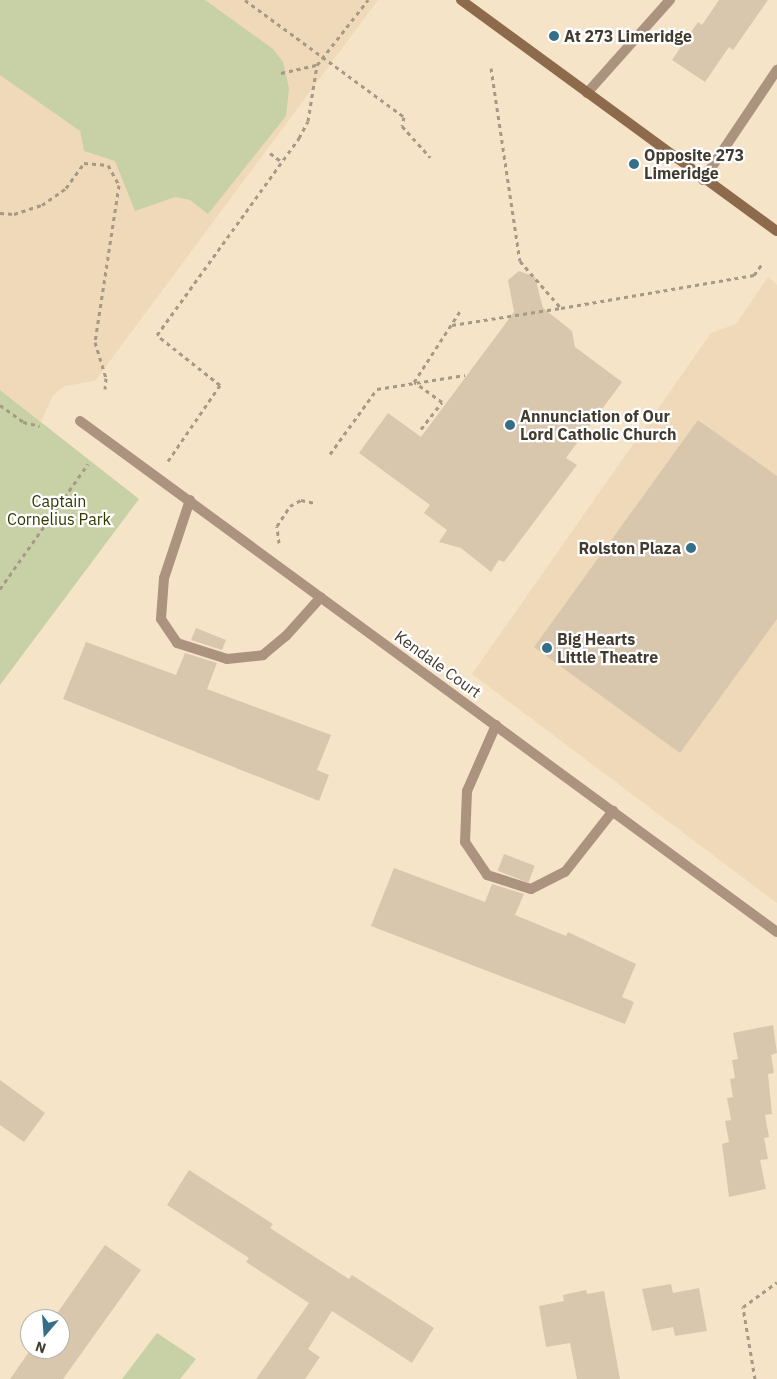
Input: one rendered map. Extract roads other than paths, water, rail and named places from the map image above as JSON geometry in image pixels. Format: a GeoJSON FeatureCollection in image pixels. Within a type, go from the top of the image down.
{"type":"FeatureCollection","features":[{"type":"Feature","properties":{"kind":"street"},"geometry":{"type":"LineString","coordinates":[[462,0],[703,180],[777,231]]}},
{"type":"Feature","properties":{"kind":"street"},"geometry":{"type":"LineString","coordinates":[[587,93],[670,0]]}},
{"type":"Feature","properties":{"kind":"street"},"geometry":{"type":"LineString","coordinates":[[703,180],[777,70]]}},
{"type":"Feature","properties":{"kind":"street","name":"Kendale Court"},"geometry":{"type":"LineString","coordinates":[[80,421],[777,932]]}},
{"type":"Feature","properties":{"kind":"street"},"geometry":{"type":"LineString","coordinates":[[190,500],[164,578],[161,619],[177,643],[227,659],[263,655],[286,636],[321,597]]}},
{"type":"Feature","properties":{"kind":"street"},"geometry":{"type":"LineString","coordinates":[[496,725],[467,791],[465,842],[487,875],[532,889],[565,872],[612,812]]}},
{"type":"Feature","properties":{"kind":"place","name":"At 273 Limeridge"},"geometry":{"type":"Point","coordinates":[554,36]}},
{"type":"Feature","properties":{"kind":"place","name":"Opposite 273 Limeridge"},"geometry":{"type":"Point","coordinates":[634,164]}},
{"type":"Feature","properties":{"kind":"place","name":"Annunciation of Our Lord Catholic Church"},"geometry":{"type":"Point","coordinates":[510,425]}},
{"type":"Feature","properties":{"kind":"place","name":"Rolston Plaza"},"geometry":{"type":"Point","coordinates":[691,548]}},
{"type":"Feature","properties":{"kind":"place","name":"Big Hearts Little Theatre"},"geometry":{"type":"Point","coordinates":[547,648]}},
{"type":"Feature","properties":{"kind":"park label","name":"Captain Cornelius Park"},"geometry":{"type":"Point","coordinates":[59,510]}}]}
